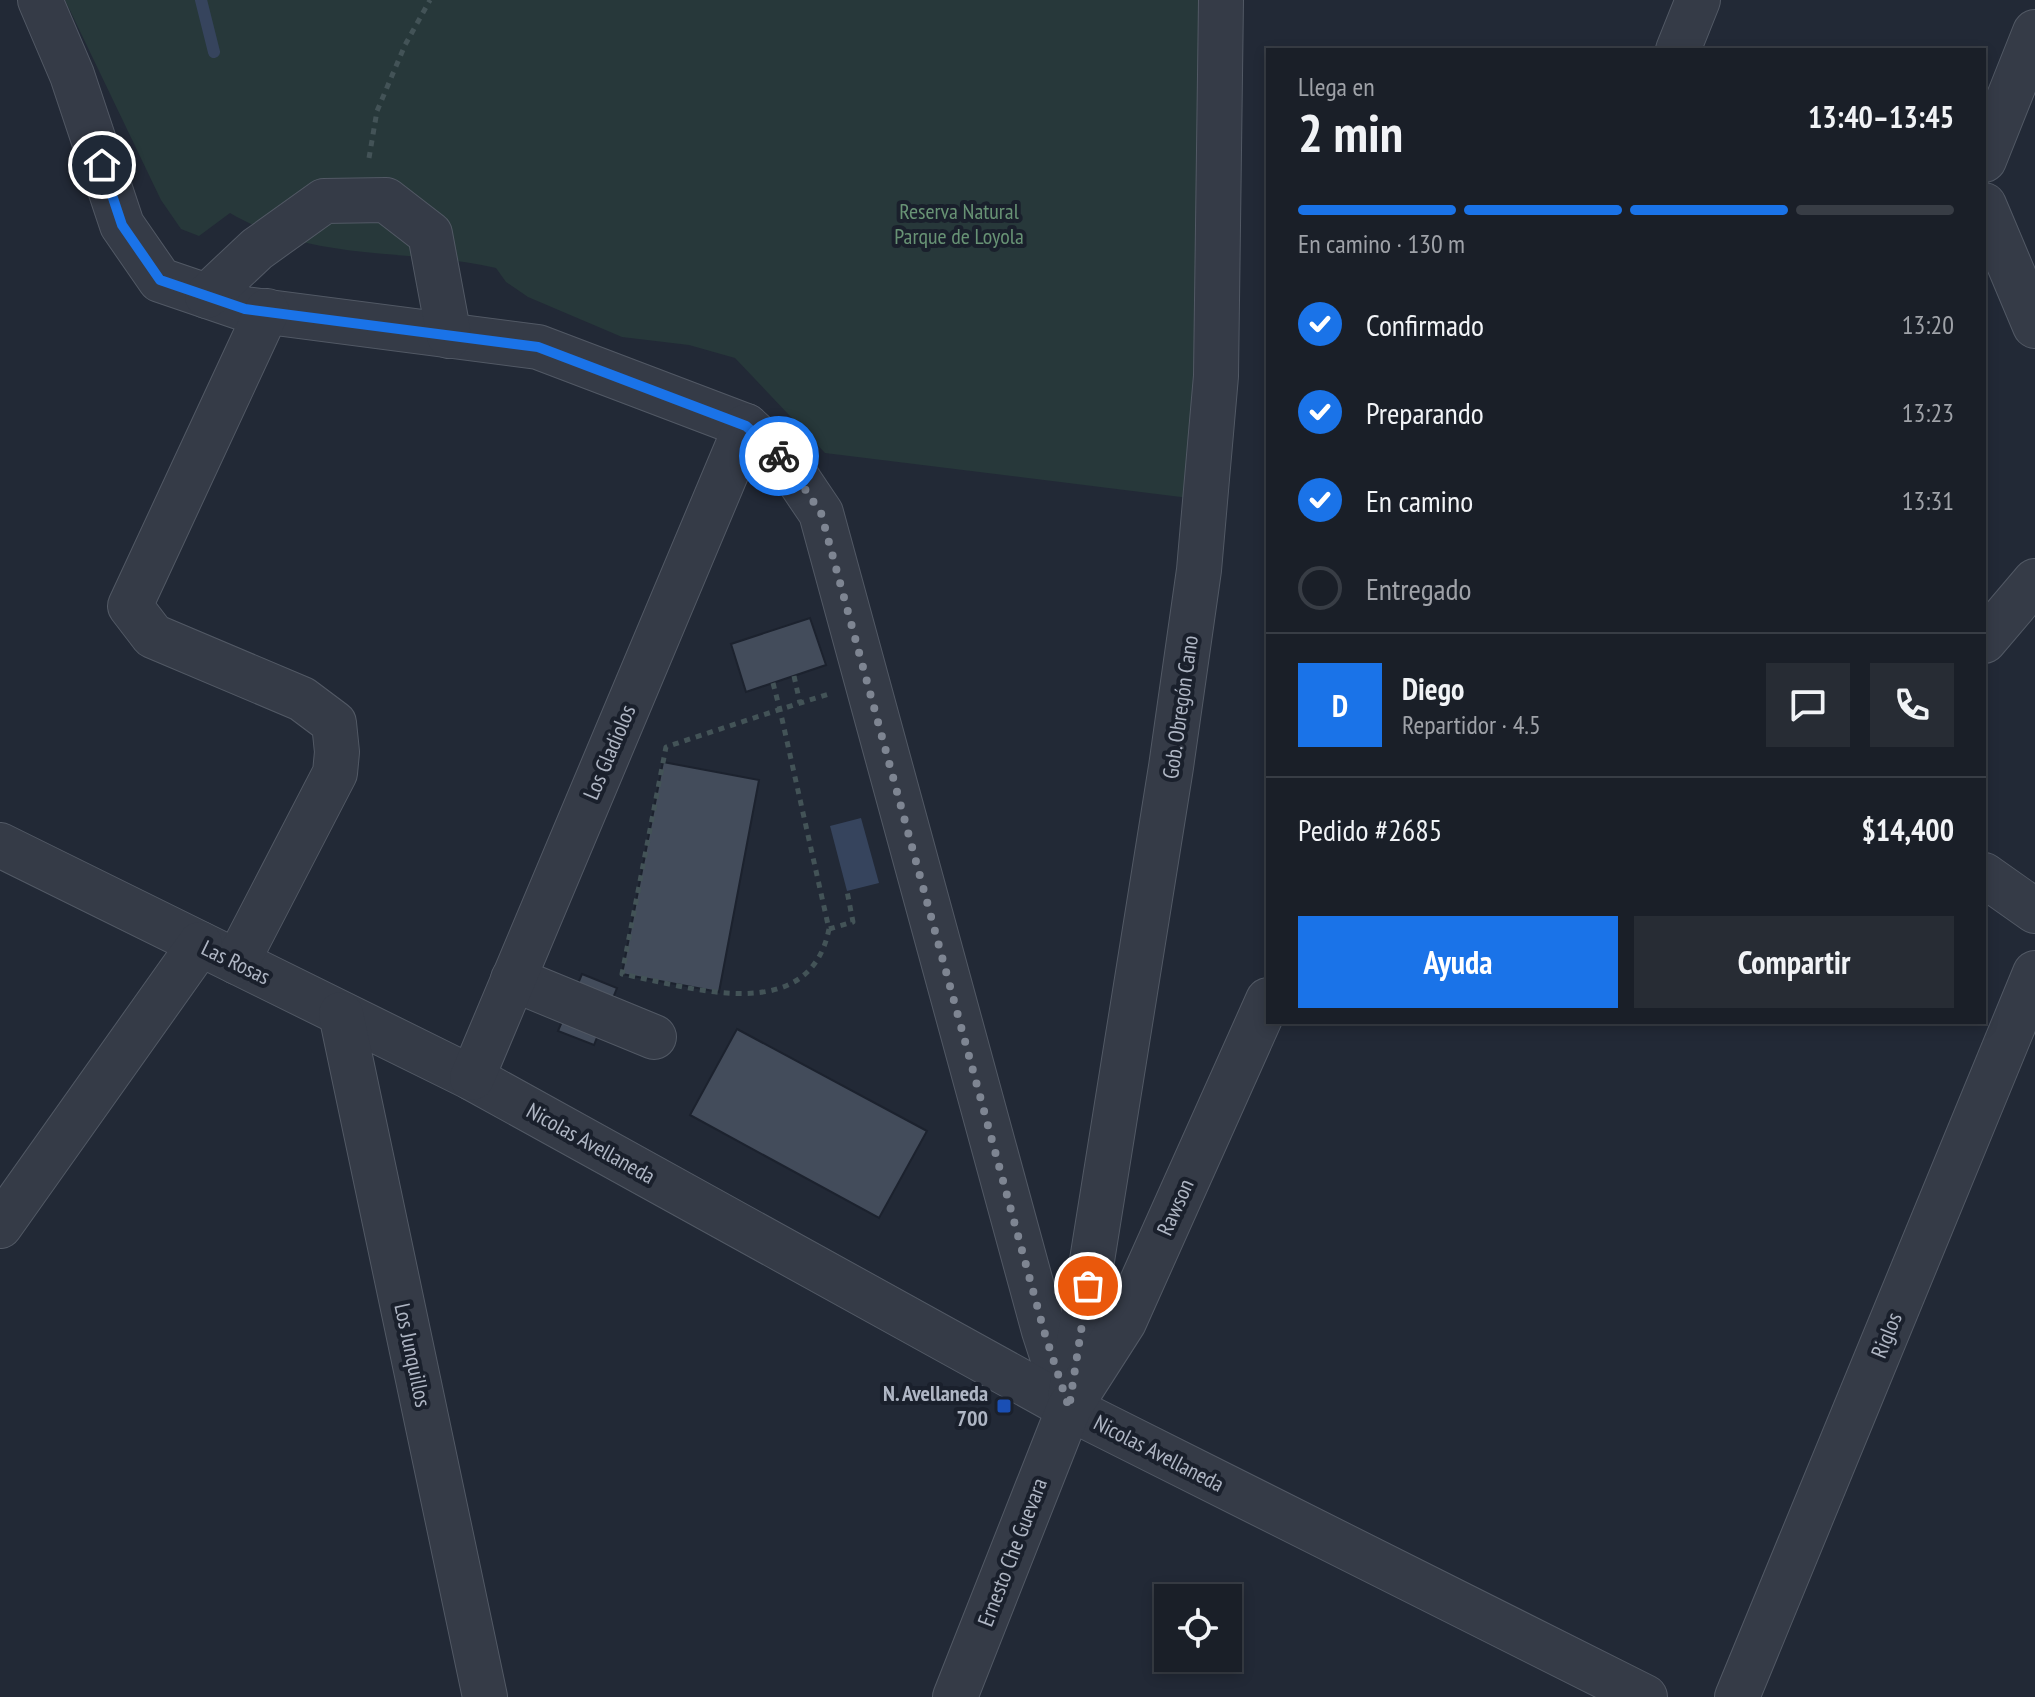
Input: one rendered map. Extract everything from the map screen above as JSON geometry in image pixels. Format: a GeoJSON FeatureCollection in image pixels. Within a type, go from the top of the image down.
{"type":"FeatureCollection","features":[{"type":"Feature","properties":{"kind":"street"},"geometry":{"type":"LineString","coordinates":[[40,0],[72,75],[122,225],[160,280],[245,309],[538,347],[746,426],[788,464],[821,513],[1044,1331],[1069,1408]]}},
{"type":"Feature","properties":{"kind":"street","name":"Gob. Obregón Cano"},"geometry":{"type":"LineString","coordinates":[[1069,1408],[1171,767],[1199,570],[1216,376],[1221,0]]}},
{"type":"Feature","properties":{"kind":"street"},"geometry":{"type":"LineString","coordinates":[[1679,48],[1698,0]]}},
{"type":"Feature","properties":{"kind":"street"},"geometry":{"type":"LineString","coordinates":[[1986,155],[2035,32]]}},
{"type":"Feature","properties":{"kind":"street"},"geometry":{"type":"LineString","coordinates":[[207,296],[257,249],[324,201],[386,200],[430,234],[449,336]]}},
{"type":"Feature","properties":{"kind":"street"},"geometry":{"type":"LineString","coordinates":[[1986,210],[2035,326]]}},
{"type":"Feature","properties":{"kind":"street"},"geometry":{"type":"LineString","coordinates":[[0,1226],[218,953],[335,773],[337,752],[334,723],[302,699],[153,636],[130,606],[267,311]]}},
{"type":"Feature","properties":{"kind":"street","name":"Los Gladiolos"},"geometry":{"type":"LineString","coordinates":[[472,1078],[746,426]]}},
{"type":"Feature","properties":{"kind":"street"},"geometry":{"type":"LineString","coordinates":[[1986,639],[2035,581]]}},
{"type":"Feature","properties":{"kind":"street","name":"Las Rosas"},"geometry":{"type":"LineString","coordinates":[[0,845],[472,1078]]}},
{"type":"Feature","properties":{"kind":"street"},"geometry":{"type":"LineString","coordinates":[[1986,876],[2035,911]]}},
{"type":"Feature","properties":{"kind":"street","name":"Riglos"},"geometry":{"type":"LineString","coordinates":[[1737,1697],[2035,973]]}},
{"type":"Feature","properties":{"kind":"street"},"geometry":{"type":"LineString","coordinates":[[513,979],[654,1037]]}},
{"type":"Feature","properties":{"kind":"street","name":"Rawson"},"geometry":{"type":"LineString","coordinates":[[1069,1408],[1124,1322],[1266,1004]]}},
{"type":"Feature","properties":{"kind":"street","name":"Los Junquillos"},"geometry":{"type":"LineString","coordinates":[[341,1014],[485,1697]]}},
{"type":"Feature","properties":{"kind":"street","name":"Nicolas Avellaneda"},"geometry":{"type":"LineString","coordinates":[[472,1078],[1069,1408],[1645,1697]]}},
{"type":"Feature","properties":{"kind":"street","name":"Ernesto Che Guevara"},"geometry":{"type":"LineString","coordinates":[[955,1697],[1069,1408]]}},
{"type":"Feature","properties":{"kind":"path"},"geometry":{"type":"LineString","coordinates":[[362,201],[377,111],[405,45],[430,0]]}},
{"type":"Feature","properties":{"kind":"path"},"geometry":{"type":"LineString","coordinates":[[794,676],[800,703]]}},
{"type":"Feature","properties":{"kind":"path"},"geometry":{"type":"LineString","coordinates":[[773,683],[780,710],[829,929],[825,948],[814,965],[795,982],[768,992],[742,995],[622,974],[666,747],[780,710],[833,692]]}},
{"type":"Feature","properties":{"kind":"path"},"geometry":{"type":"LineString","coordinates":[[829,929],[853,922],[847,891]]}},
{"type":"Feature","properties":{"kind":"green space","name":"Reserva Natural Parque de Loyola"},"geometry":{"type":"Polygon","coordinates":[[[65,0],[1206,0],[1199,392],[1189,498],[825,453],[735,358],[689,345],[622,337],[528,297],[506,282],[496,268],[328,247],[263,229],[230,213],[199,236],[181,229],[161,200],[65,0]]]}},
{"type":"Feature","properties":{"kind":"water"},"geometry":{"type":"Polygon","coordinates":[[[861,818],[879,883],[847,891],[830,826],[861,818]]]}},
{"type":"Feature","properties":{"kind":"building"},"geometry":{"type":"Polygon","coordinates":[[[810,618],[826,665],[746,692],[731,644],[810,618]]]}},
{"type":"Feature","properties":{"kind":"building"},"geometry":{"type":"Polygon","coordinates":[[[663,762],[759,780],[719,992],[622,974],[663,762]]]}},
{"type":"Feature","properties":{"kind":"building"},"geometry":{"type":"Polygon","coordinates":[[[582,974],[617,988],[594,1045],[558,1031],[582,974]]]}},
{"type":"Feature","properties":{"kind":"building"},"geometry":{"type":"Polygon","coordinates":[[[737,1029],[927,1131],[879,1218],[690,1115],[737,1029]]]}},
{"type":"Feature","properties":{"kind":"waterway"},"geometry":{"type":"LineString","coordinates":[[201,0],[214,52]]}},
{"type":"Feature","properties":{"kind":"way so far"},"geometry":{"type":"LineString","coordinates":[[779,456],[788,464],[821,513],[1044,1331],[1069,1408],[1088,1286]]}},
{"type":"Feature","properties":{"kind":"place","name":"N. Avellaneda 700"},"geometry":{"type":"Point","coordinates":[1004,1406]}},
{"type":"Feature","properties":{"kind":"route"},"geometry":{"type":"LineString","coordinates":[[102,165],[122,225],[160,280],[245,309],[538,347],[746,426],[779,456]]}}]}
